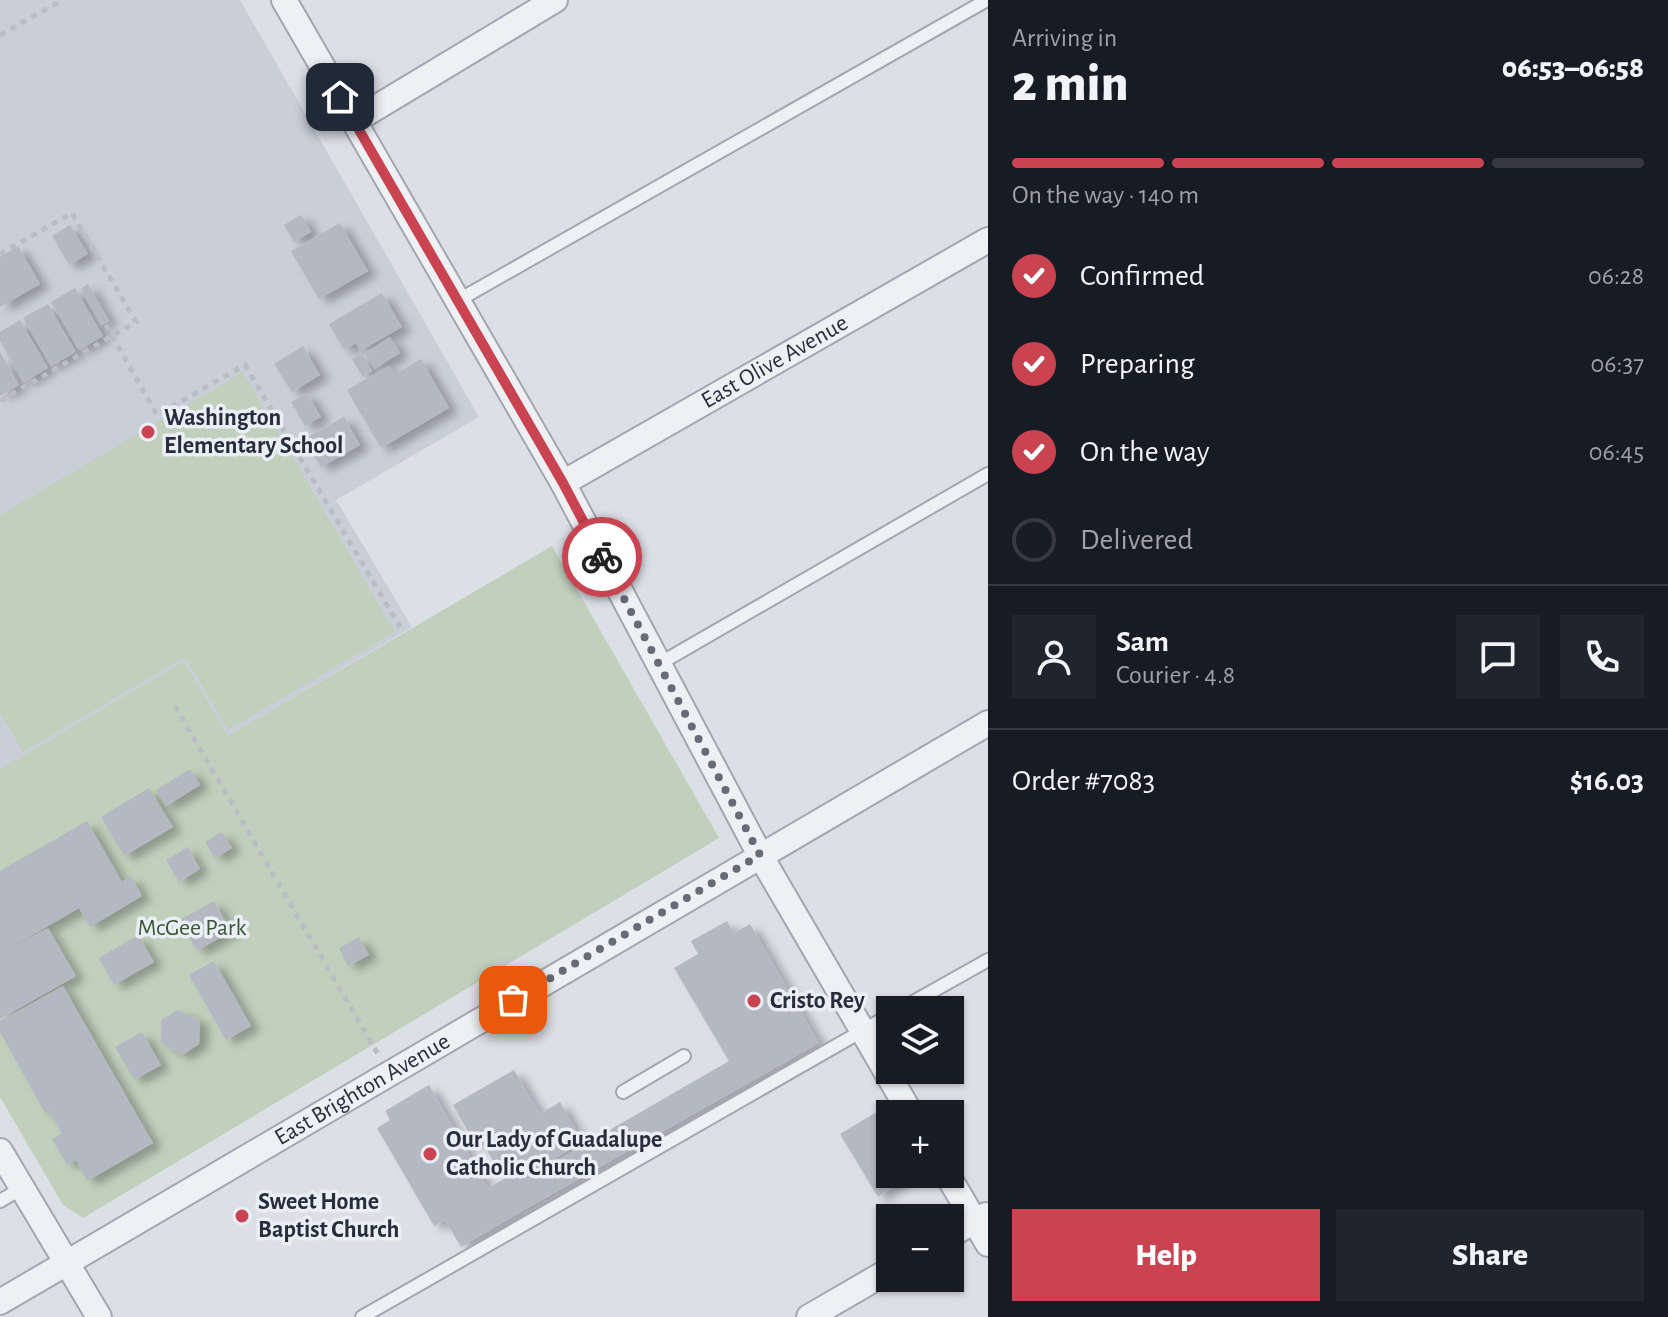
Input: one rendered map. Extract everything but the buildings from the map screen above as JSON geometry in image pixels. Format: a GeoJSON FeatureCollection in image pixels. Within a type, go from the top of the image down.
{"type":"FeatureCollection","features":[{"type":"Feature","properties":{"kind":"street"},"geometry":{"type":"LineString","coordinates":[[284,0],[563,483],[760,855],[903,1100]]}},
{"type":"Feature","properties":{"kind":"street"},"geometry":{"type":"LineString","coordinates":[[354,121],[555,0]]}},
{"type":"Feature","properties":{"kind":"street","name":"East Olive Avenue"},"geometry":{"type":"LineString","coordinates":[[563,483],[988,240]]}},
{"type":"Feature","properties":{"kind":"street","name":"East Brighton Avenue"},"geometry":{"type":"LineString","coordinates":[[0,1302],[988,723]]}},
{"type":"Feature","properties":{"kind":"street"},"geometry":{"type":"LineString","coordinates":[[0,1151],[99,1317]]}},
{"type":"Feature","properties":{"kind":"street"},"geometry":{"type":"LineString","coordinates":[[958,1188],[981,1217],[988,1244]]}},
{"type":"Feature","properties":{"kind":"street"},"geometry":{"type":"LineString","coordinates":[[809,1317],[876,1278]]}},
{"type":"Feature","properties":{"kind":"lane"},"geometry":{"type":"LineString","coordinates":[[457,301],[987,0]]}},
{"type":"Feature","properties":{"kind":"lane"},"geometry":{"type":"LineString","coordinates":[[659,664],[988,474]]}},
{"type":"Feature","properties":{"kind":"lane"},"geometry":{"type":"LineString","coordinates":[[924,996],[988,960]]}},
{"type":"Feature","properties":{"kind":"lane"},"geometry":{"type":"LineString","coordinates":[[362,1317],[876,1023]]}},
{"type":"Feature","properties":{"kind":"lane"},"geometry":{"type":"LineString","coordinates":[[623,1092],[684,1056]]}},
{"type":"Feature","properties":{"kind":"lane"},"geometry":{"type":"LineString","coordinates":[[0,1201],[22,1188]]}},
{"type":"Feature","properties":{"kind":"path"},"geometry":{"type":"LineString","coordinates":[[0,35],[58,0]]}},
{"type":"Feature","properties":{"kind":"path"},"geometry":{"type":"LineString","coordinates":[[0,254],[72,213],[136,322],[0,401]]}},
{"type":"Feature","properties":{"kind":"path"},"geometry":{"type":"LineString","coordinates":[[106,325],[157,415],[245,365],[400,627]]}},
{"type":"Feature","properties":{"kind":"path"},"geometry":{"type":"LineString","coordinates":[[175,706],[390,1074]]}},
{"type":"Feature","properties":{"kind":"shaded area","name":"Washington Elementary School"},"geometry":{"type":"Polygon","coordinates":[[[0,0],[240,0],[479,417],[336,500],[412,627],[227,737],[184,661],[0,769],[0,0]]]}},
{"type":"Feature","properties":{"kind":"green space"},"geometry":{"type":"Polygon","coordinates":[[[243,372],[395,632],[228,730],[185,657],[23,752],[0,713],[0,515],[243,372]]]}},
{"type":"Feature","properties":{"kind":"green space","name":"McGee Park"},"geometry":{"type":"Polygon","coordinates":[[[552,546],[719,838],[83,1218],[63,1205],[0,1097],[0,769],[184,661],[228,736],[552,546]]]}},
{"type":"Feature","properties":{"kind":"way so far"},"geometry":{"type":"LineString","coordinates":[[513,1000],[760,855],[602,557]]}},
{"type":"Feature","properties":{"kind":"place","name":"Washington Elementary School"},"geometry":{"type":"Point","coordinates":[148,432]}},
{"type":"Feature","properties":{"kind":"place","name":"Cristo Rey"},"geometry":{"type":"Point","coordinates":[754,1001]}},
{"type":"Feature","properties":{"kind":"place","name":"Our Lady of Guadalupe Catholic Church"},"geometry":{"type":"Point","coordinates":[430,1154]}},
{"type":"Feature","properties":{"kind":"place","name":"Sweet Home Baptist Church"},"geometry":{"type":"Point","coordinates":[242,1216]}},
{"type":"Feature","properties":{"kind":"route"},"geometry":{"type":"LineString","coordinates":[[340,97],[563,483],[602,557]]}}]}
